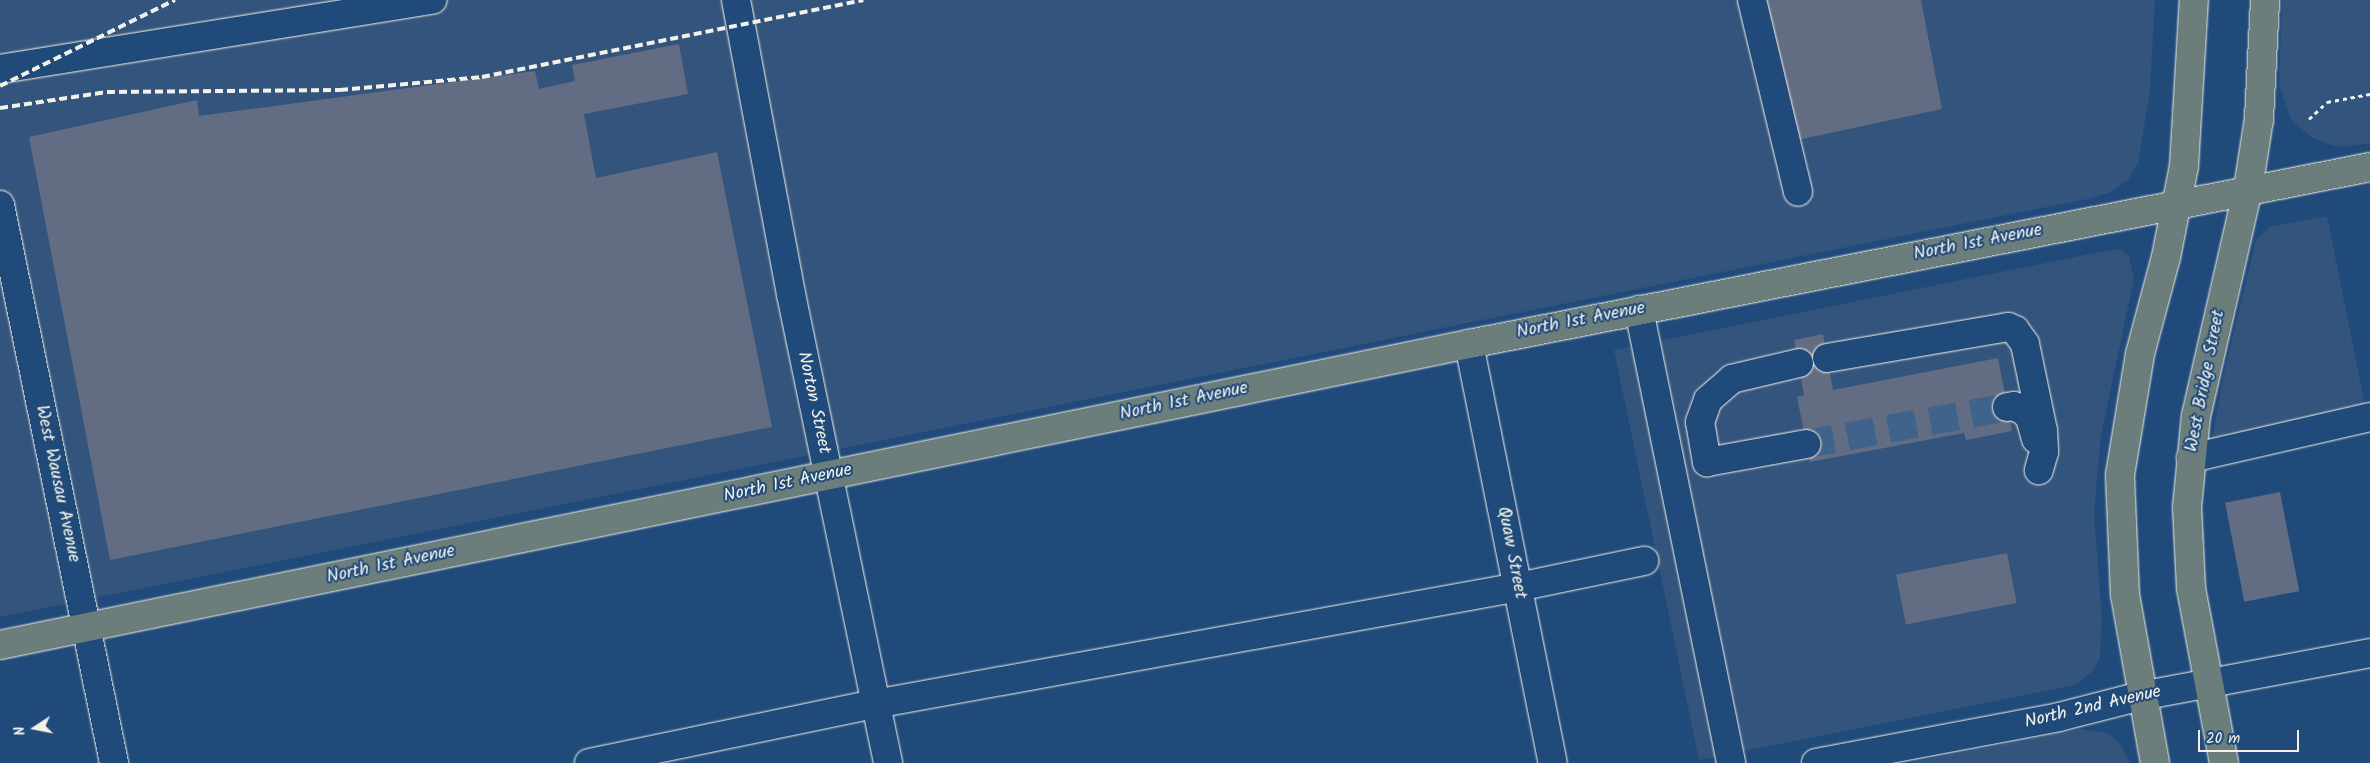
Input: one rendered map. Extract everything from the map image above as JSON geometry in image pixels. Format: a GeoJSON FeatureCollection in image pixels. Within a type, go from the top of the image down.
{"type":"FeatureCollection","features":[{"type":"Feature","properties":{"kind":"main road"},"geometry":{"type":"LineString","coordinates":[[2154,763],[2141,696],[2121,557],[2120,475],[2140,354],[2166,257],[2176,204],[2189,112],[2194,0]]}},
{"type":"Feature","properties":{"kind":"main road","name":"West Bridge Street"},"geometry":{"type":"LineString","coordinates":[[2224,763],[2188,566],[2187,517],[2191,458],[2206,370],[2248,189],[2259,119],[2265,0]]}},
{"type":"Feature","properties":{"kind":"main road","name":"North 1st Avenue"},"geometry":{"type":"LineString","coordinates":[[0,645],[1470,344],[2248,189],[2370,167]]}},
{"type":"Feature","properties":{"kind":"street"},"geometry":{"type":"LineString","coordinates":[[0,68],[433,0]]}},
{"type":"Feature","properties":{"kind":"street","name":"Norton Street"},"geometry":{"type":"LineString","coordinates":[[736,0],[828,475],[888,763]]}},
{"type":"Feature","properties":{"kind":"street"},"geometry":{"type":"LineString","coordinates":[[1752,0],[1798,192]]}},
{"type":"Feature","properties":{"kind":"street","name":"West Wausau Avenue"},"geometry":{"type":"LineString","coordinates":[[0,205],[114,763]]}},
{"type":"Feature","properties":{"kind":"street"},"geometry":{"type":"LineString","coordinates":[[1639,310],[1731,763]]}},
{"type":"Feature","properties":{"kind":"street"},"geometry":{"type":"LineString","coordinates":[[1827,358],[2008,328],[2020,334],[2025,344],[2043,431],[2044,452],[2039,470],[2030,418],[2014,406],[2007,407]]}},
{"type":"Feature","properties":{"kind":"street","name":"Quaw Street"},"geometry":{"type":"LineString","coordinates":[[1470,344],[1553,763]]}},
{"type":"Feature","properties":{"kind":"street"},"geometry":{"type":"LineString","coordinates":[[1799,363],[1732,379],[1708,400],[1700,422],[1707,462],[1806,444]]}},
{"type":"Feature","properties":{"kind":"street"},"geometry":{"type":"LineString","coordinates":[[2191,458],[2370,417]]}},
{"type":"Feature","properties":{"kind":"street"},"geometry":{"type":"LineString","coordinates":[[589,763],[875,704],[1518,587],[1644,561]]}},
{"type":"Feature","properties":{"kind":"street","name":"North 2nd Avenue"},"geometry":{"type":"LineString","coordinates":[[1816,763],[2059,717],[2141,696],[2370,653]]}},
{"type":"Feature","properties":{"kind":"path"},"geometry":{"type":"LineString","coordinates":[[2309,119],[2327,102],[2370,94]]}},
{"type":"Feature","properties":{"kind":"shaded area"},"geometry":{"type":"Polygon","coordinates":[[[0,0],[2155,0],[2150,91],[2138,163],[2128,180],[2109,193],[2087,199],[0,617],[0,0]]]}},
{"type":"Feature","properties":{"kind":"shaded area"},"geometry":{"type":"Polygon","coordinates":[[[2282,0],[2370,0],[2370,143],[2343,147],[2331,145],[2311,137],[2291,120],[2279,85],[2282,0]]]}},
{"type":"Feature","properties":{"kind":"shaded area"},"geometry":{"type":"Polygon","coordinates":[[[2327,216],[2366,411],[2211,445],[2224,373],[2256,240],[2269,227],[2327,216]]]}},
{"type":"Feature","properties":{"kind":"shaded area"},"geometry":{"type":"Polygon","coordinates":[[[2110,250],[2121,250],[2129,256],[2134,278],[2101,436],[2094,513],[2102,618],[2100,658],[2093,671],[2075,685],[1699,760],[1614,350],[2110,250]]]}},
{"type":"Feature","properties":{"kind":"shaded area"},"geometry":{"type":"Polygon","coordinates":[[[2080,729],[2108,733],[2121,745],[2130,763],[1909,763],[2080,729]]]}},
{"type":"Feature","properties":{"kind":"building"},"geometry":{"type":"Polygon","coordinates":[[[1761,0],[1921,0],[1942,109],[1788,142],[1761,0]]]}},
{"type":"Feature","properties":{"kind":"building"},"geometry":{"type":"Polygon","coordinates":[[[679,44],[688,94],[584,114],[596,178],[717,152],[772,427],[110,560],[29,137],[197,100],[199,116],[535,71],[539,89],[575,81],[572,65],[679,44]]]}},
{"type":"Feature","properties":{"kind":"building"},"geometry":{"type":"Polygon","coordinates":[[[1823,334],[1833,390],[1998,358],[2012,431],[1966,440],[1964,433],[1810,462],[1797,397],[1804,395],[1794,340],[1823,334]]]}},
{"type":"Feature","properties":{"kind":"building"},"geometry":{"type":"Polygon","coordinates":[[[2280,492],[2299,591],[2244,602],[2225,503],[2280,492]]]}},
{"type":"Feature","properties":{"kind":"building"},"geometry":{"type":"Polygon","coordinates":[[[2007,553],[2017,603],[1906,625],[1896,575],[2007,553]]]}},
{"type":"Feature","properties":{"kind":"tunnel"},"geometry":{"type":"LineString","coordinates":[[1806,444],[2007,407]]}},
{"type":"Feature","properties":{"kind":"railway"},"geometry":{"type":"LineString","coordinates":[[0,86],[175,0]]}},
{"type":"Feature","properties":{"kind":"railway"},"geometry":{"type":"LineString","coordinates":[[0,108],[107,92],[340,90],[482,77],[863,0]]}}]}
